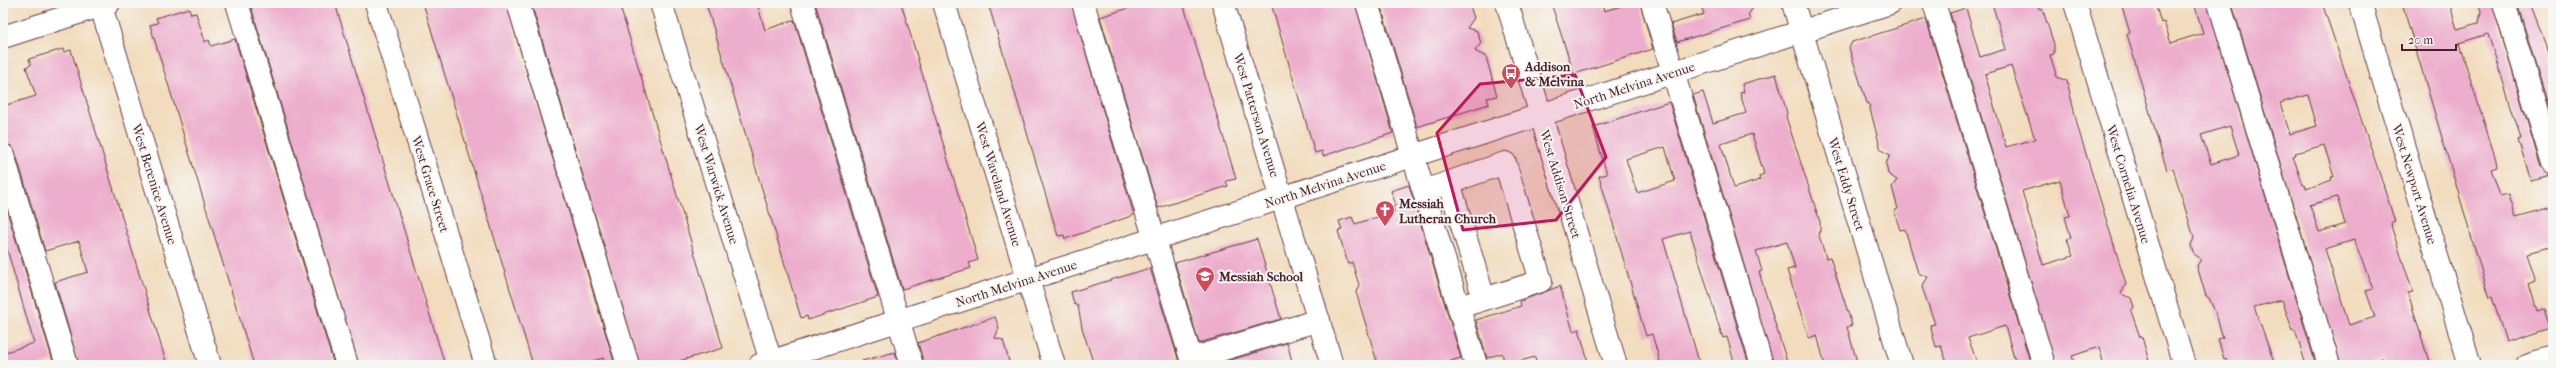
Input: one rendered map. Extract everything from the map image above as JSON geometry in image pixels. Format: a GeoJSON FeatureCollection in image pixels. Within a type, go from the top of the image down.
{"type":"FeatureCollection","features":[{"type":"Feature","properties":{"kind":"street"},"geometry":{"type":"LineString","coordinates":[[237,3],[347,365]]}},
{"type":"Feature","properties":{"kind":"street","name":"West Grace Street"},"geometry":{"type":"LineString","coordinates":[[376,3],[486,365]]}},
{"type":"Feature","properties":{"kind":"street"},"geometry":{"type":"LineString","coordinates":[[518,3],[628,365]]}},
{"type":"Feature","properties":{"kind":"street","name":"West Warwick Avenue"},"geometry":{"type":"LineString","coordinates":[[661,3],[768,364]]}},
{"type":"Feature","properties":{"kind":"street"},"geometry":{"type":"LineString","coordinates":[[802,3],[912,365]]}},
{"type":"Feature","properties":{"kind":"street","name":"West Waveland Avenue"},"geometry":{"type":"LineString","coordinates":[[944,3],[1054,365]]}},
{"type":"Feature","properties":{"kind":"street"},"geometry":{"type":"LineString","coordinates":[[1083,3],[1192,362],[1319,320]]}},
{"type":"Feature","properties":{"kind":"street","name":"West Patterson Avenue"},"geometry":{"type":"LineString","coordinates":[[1223,3],[1332,365]]}},
{"type":"Feature","properties":{"kind":"street"},"geometry":{"type":"LineString","coordinates":[[1367,3],[1476,365]]}},
{"type":"Feature","properties":{"kind":"street","name":"West Addison Street"},"geometry":{"type":"LineString","coordinates":[[1507,3],[1616,365]]}},
{"type":"Feature","properties":{"kind":"street"},"geometry":{"type":"LineString","coordinates":[[1652,3],[1762,365]]}},
{"type":"Feature","properties":{"kind":"street","name":"West Eddy Street"},"geometry":{"type":"LineString","coordinates":[[1792,3],[1902,365]]}},
{"type":"Feature","properties":{"kind":"street","name":"North Melvina Avenue"},"geometry":{"type":"LineString","coordinates":[[768,364],[1028,279],[1890,3]]}},
{"type":"Feature","properties":{"kind":"street"},"geometry":{"type":"LineString","coordinates":[[1934,3],[2044,365]]}},
{"type":"Feature","properties":{"kind":"street","name":"West Cornelia Avenue"},"geometry":{"type":"LineString","coordinates":[[2075,3],[2184,365]]}},
{"type":"Feature","properties":{"kind":"street"},"geometry":{"type":"LineString","coordinates":[[2219,3],[2329,365]]}},
{"type":"Feature","properties":{"kind":"street","name":"West Newport Avenue"},"geometry":{"type":"LineString","coordinates":[[2360,3],[2470,365]]}},
{"type":"Feature","properties":{"kind":"street"},"geometry":{"type":"LineString","coordinates":[[2504,3],[2553,164]]}},
{"type":"Feature","properties":{"kind":"street"},"geometry":{"type":"LineString","coordinates":[[3,37],[103,4]]}},
{"type":"Feature","properties":{"kind":"street","name":"West Berenice Avenue"},"geometry":{"type":"LineString","coordinates":[[103,4],[210,365]]}},
{"type":"Feature","properties":{"kind":"street"},"geometry":{"type":"LineString","coordinates":[[3,155],[67,365]]}},
{"type":"Feature","properties":{"kind":"street"},"geometry":{"type":"LineString","coordinates":[[1424,191],[1505,164],[1540,281],[1459,307]]}},
{"type":"Feature","properties":{"kind":"street"},"geometry":{"type":"LineString","coordinates":[[1449,182],[1484,299]]}},
{"type":"Feature","properties":{"kind":"street"},"geometry":{"type":"LineString","coordinates":[[2527,365],[2553,357]]}},
{"type":"Feature","properties":{"kind":"highlighted area"},"geometry":{"type":"Polygon","coordinates":[[[1575,75],[1606,157],[1556,220],[1463,230],[1437,133],[1480,84],[1575,75]]]}},
{"type":"Feature","properties":{"kind":"building"},"geometry":{"type":"Polygon","coordinates":[[[250,3],[335,3],[445,365],[359,365],[250,3]]]}},
{"type":"Feature","properties":{"kind":"building"},"geometry":{"type":"Polygon","coordinates":[[[423,3],[506,3],[615,365],[605,365],[603,358],[579,365],[533,365],[423,3]]]}},
{"type":"Feature","properties":{"kind":"building"},"geometry":{"type":"Polygon","coordinates":[[[531,3],[619,3],[723,348],[666,365],[640,365],[531,3]]]}},
{"type":"Feature","properties":{"kind":"building"},"geometry":{"type":"Polygon","coordinates":[[[706,3],[757,3],[765,30],[794,20],[878,297],[808,320],[807,316],[801,318],[706,3]]]}},
{"type":"Feature","properties":{"kind":"building"},"geometry":{"type":"Polygon","coordinates":[[[815,3],[901,3],[978,260],[969,263],[971,268],[902,289],[815,3]]]}},
{"type":"Feature","properties":{"kind":"building"},"geometry":{"type":"Polygon","coordinates":[[[988,3],[1071,3],[1134,215],[1065,239],[1064,235],[1058,236],[988,3]]]}},
{"type":"Feature","properties":{"kind":"building"},"geometry":{"type":"Polygon","coordinates":[[[1128,3],[1183,3],[1236,179],[1226,181],[1228,186],[1158,208],[1100,17],[1129,8],[1128,3]]]}},
{"type":"Feature","properties":{"kind":"building"},"geometry":{"type":"Polygon","coordinates":[[[1271,3],[1355,3],[1393,133],[1323,156],[1322,151],[1315,153],[1271,3]]]}},
{"type":"Feature","properties":{"kind":"building"},"geometry":{"type":"Polygon","coordinates":[[[1380,3],[1469,3],[1474,18],[1467,28],[1477,31],[1481,43],[1475,51],[1486,57],[1497,96],[1487,98],[1489,104],[1417,127],[1380,3]]]}},
{"type":"Feature","properties":{"kind":"building"},"geometry":{"type":"Polygon","coordinates":[[[1551,3],[1601,3],[1604,11],[1631,3],[1640,3],[1653,49],[1574,74],[1551,3]]]}},
{"type":"Feature","properties":{"kind":"building"},"geometry":{"type":"Polygon","coordinates":[[[1700,3],[1756,3],[1748,15],[1750,20],[1677,42],[1671,24],[1704,14],[1700,3]]]}},
{"type":"Feature","properties":{"kind":"building"},"geometry":{"type":"Polygon","coordinates":[[[1992,3],[2037,3],[2039,9],[2042,8],[2054,44],[2054,54],[2050,55],[2057,77],[2067,81],[2078,128],[2126,284],[2121,294],[2131,298],[2134,307],[2131,311],[2140,337],[2142,337],[2150,365],[2104,365],[2099,347],[2072,356],[2075,365],[2056,365],[1950,13],[1966,8],[1980,57],[2006,49],[1992,3]],[[2011,66],[1985,74],[2006,147],[2035,139],[2011,66]],[[2060,180],[2022,191],[2043,265],[2073,256],[2067,239],[2071,238],[2065,217],[2070,216],[2060,180]]]}},
{"type":"Feature","properties":{"kind":"building"},"geometry":{"type":"Polygon","coordinates":[[[2121,3],[2155,3],[2161,23],[2164,22],[2171,43],[2203,33],[2194,3],[2207,3],[2316,365],[2306,365],[2295,330],[2293,331],[2282,300],[2254,307],[2275,365],[2229,365],[2226,358],[2224,359],[2218,339],[2223,338],[2216,314],[2209,298],[2206,296],[2197,266],[2201,259],[2193,253],[2191,245],[2194,238],[2173,168],[2167,170],[2161,151],[2127,34],[2130,33],[2121,3]],[[2230,126],[2201,135],[2211,164],[2239,155],[2230,126]]]}},
{"type":"Feature","properties":{"kind":"building"},"geometry":{"type":"Polygon","coordinates":[[[2322,3],[2395,222],[2391,223],[2392,229],[2413,292],[2408,293],[2430,365],[2385,365],[2383,358],[2358,365],[2341,365],[2232,4],[2322,3]],[[2308,95],[2280,103],[2290,134],[2317,126],[2308,95]],[[2324,145],[2295,153],[2296,155],[2293,156],[2303,185],[2305,184],[2306,189],[2332,180],[2331,177],[2334,177],[2324,145]],[[2337,197],[2310,205],[2319,232],[2345,224],[2337,197]],[[2354,240],[2325,249],[2349,325],[2375,317],[2366,291],[2373,289],[2354,240]]]}},
{"type":"Feature","properties":{"kind":"building"},"geometry":{"type":"Polygon","coordinates":[[[2402,3],[2443,3],[2444,7],[2450,5],[2457,29],[2479,23],[2481,11],[2478,3],[2492,3],[2541,168],[2549,176],[2531,181],[2518,139],[2521,138],[2488,34],[2459,43],[2496,160],[2497,167],[2491,169],[2500,196],[2509,194],[2516,217],[2553,207],[2553,246],[2527,253],[2536,281],[2529,284],[2537,311],[2544,309],[2550,328],[2506,342],[2492,297],[2490,298],[2484,279],[2402,3]]]}},
{"type":"Feature","properties":{"kind":"building"},"geometry":{"type":"Polygon","coordinates":[[[2517,3],[2530,3],[2553,66],[2553,121],[2517,3]]]}},
{"type":"Feature","properties":{"kind":"building"},"geometry":{"type":"Polygon","coordinates":[[[189,8],[191,14],[196,13],[205,42],[209,40],[211,46],[235,39],[334,365],[254,365],[150,25],[158,23],[156,18],[189,8]]]}},
{"type":"Feature","properties":{"kind":"building"},"geometry":{"type":"Polygon","coordinates":[[[1926,19],[2031,365],[2016,365],[2005,326],[1968,338],[1978,365],[1948,365],[1941,346],[1936,347],[1930,325],[1935,324],[1922,287],[1928,277],[1918,273],[1905,229],[1900,230],[1894,211],[1898,209],[1892,187],[1897,180],[1888,174],[1886,164],[1890,155],[1881,150],[1869,105],[1867,103],[1849,48],[1852,42],[1926,19]]]}},
{"type":"Feature","properties":{"kind":"building"},"geometry":{"type":"Polygon","coordinates":[[[63,49],[64,52],[71,50],[167,365],[79,365],[55,282],[88,272],[79,241],[45,251],[15,151],[11,146],[3,143],[3,106],[36,96],[26,67],[31,65],[29,59],[63,49]]]}},
{"type":"Feature","properties":{"kind":"building"},"geometry":{"type":"Polygon","coordinates":[[[1776,74],[1787,113],[1786,117],[1820,222],[1820,232],[1818,232],[1826,258],[1830,257],[1852,325],[1847,327],[1858,365],[1825,365],[1817,335],[1809,338],[1787,270],[1795,268],[1787,242],[1756,251],[1762,271],[1759,272],[1788,365],[1774,365],[1693,95],[1703,92],[1713,123],[1746,113],[1740,93],[1744,92],[1742,84],[1776,74]],[[1752,134],[1721,144],[1734,188],[1760,180],[1759,176],[1764,174],[1752,134]]]}},
{"type":"Feature","properties":{"kind":"building"},"geometry":{"type":"Polygon","coordinates":[[[1669,102],[1749,365],[1735,365],[1727,337],[1723,338],[1690,231],[1663,239],[1700,365],[1661,365],[1652,334],[1646,336],[1599,176],[1607,174],[1593,127],[1669,102]],[[1665,147],[1626,159],[1637,193],[1675,181],[1665,147]]]}},
{"type":"Feature","properties":{"kind":"building"},"geometry":{"type":"Polygon","coordinates":[[[1409,185],[1461,358],[1436,365],[1378,365],[1356,292],[1359,285],[1352,262],[1348,264],[1338,231],[1342,230],[1339,221],[1352,217],[1355,224],[1394,212],[1393,206],[1396,205],[1391,191],[1409,185]]]}},
{"type":"Feature","properties":{"kind":"building"},"geometry":{"type":"Polygon","coordinates":[[[3,198],[53,361],[40,365],[3,365],[3,353],[34,343],[3,235],[3,198]]]}},
{"type":"Feature","properties":{"kind":"building"},"geometry":{"type":"Polygon","coordinates":[[[1257,239],[1281,319],[1199,343],[1175,263],[1257,239]]]}},
{"type":"Feature","properties":{"kind":"building"},"geometry":{"type":"Polygon","coordinates":[[[1150,268],[1180,365],[1094,365],[1082,328],[1078,306],[1074,304],[1071,292],[1150,268]]]}},
{"type":"Feature","properties":{"kind":"building"},"geometry":{"type":"Polygon","coordinates":[[[1560,286],[1573,331],[1579,329],[1589,365],[1537,365],[1535,357],[1505,365],[1502,353],[1487,358],[1476,320],[1521,306],[1520,301],[1560,286]]]}},
{"type":"Feature","properties":{"kind":"building"},"geometry":{"type":"Polygon","coordinates":[[[995,317],[999,328],[995,338],[1003,340],[1010,365],[924,365],[918,343],[995,317]]]}},
{"type":"Feature","properties":{"kind":"building"},"geometry":{"type":"Polygon","coordinates":[[[1287,343],[1293,365],[1214,365],[1287,343]]]}},
{"type":"Feature","properties":{"kind":"building"},"geometry":{"type":"Polygon","coordinates":[[[895,352],[899,365],[863,365],[862,361],[895,352]]]}},
{"type":"Feature","properties":{"kind":"place","name":"Addison & Melvina"},"geometry":{"type":"Point","coordinates":[1511,90]}},
{"type":"Feature","properties":{"kind":"place","name":"Messiah Lutheran Church"},"geometry":{"type":"Point","coordinates":[1385,227]}},
{"type":"Feature","properties":{"kind":"place","name":"Messiah School"},"geometry":{"type":"Point","coordinates":[1205,293]}}]}
